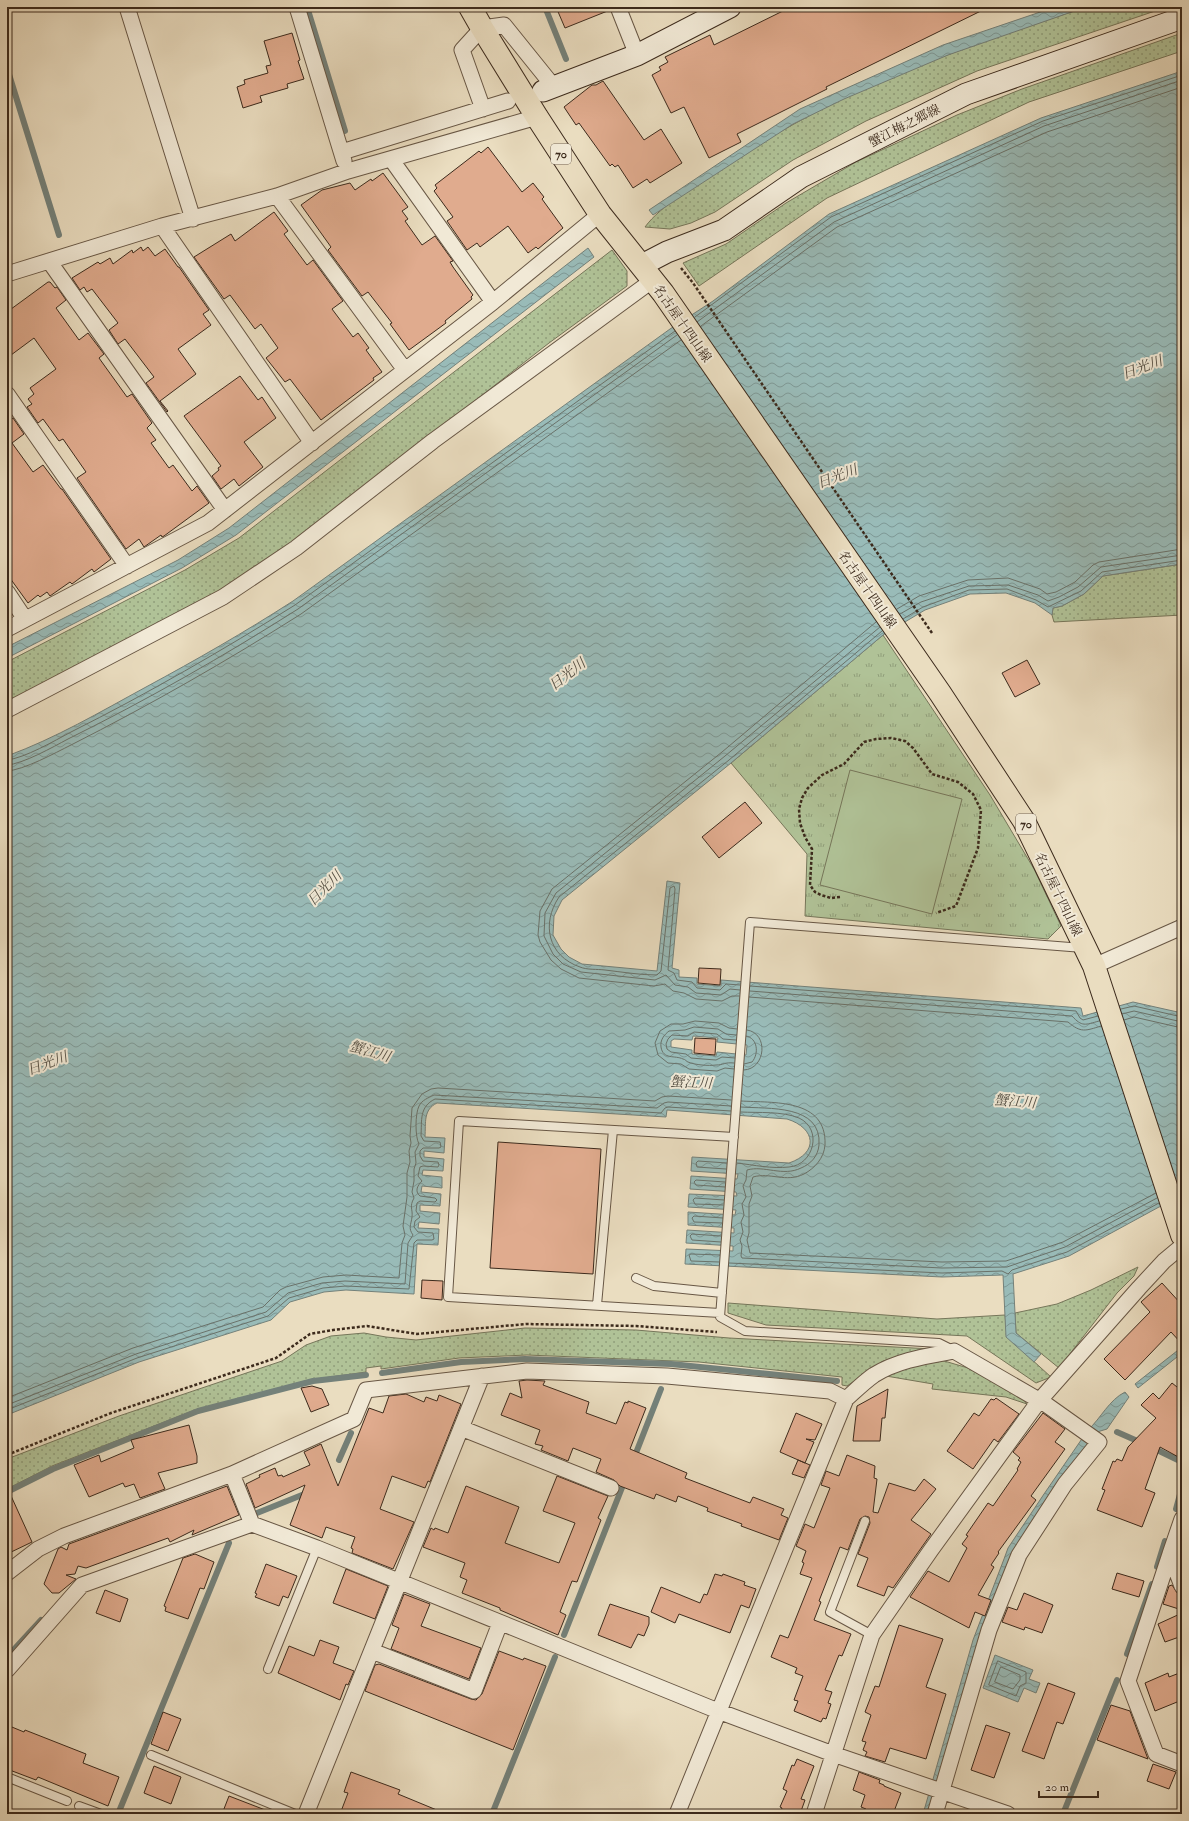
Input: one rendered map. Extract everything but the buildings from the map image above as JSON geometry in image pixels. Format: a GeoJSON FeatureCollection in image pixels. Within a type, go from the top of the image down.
{"type":"FeatureCollection","features":[{"type":"Feature","properties":{"kind":"main road","name":"名古屋十四山線"},"geometry":{"type":"LineString","coordinates":[[470,7],[537,117],[600,214],[653,279],[940,693],[1024,821],[1090,958],[1179,1227]]}},
{"type":"Feature","properties":{"kind":"main road"},"geometry":{"type":"LineString","coordinates":[[548,89],[638,55],[730,7]]}},
{"type":"Feature","properties":{"kind":"main road","name":"蟹江梅之郷線"},"geometry":{"type":"LineString","coordinates":[[653,279],[668,252],[724,230],[801,177],[966,94],[1182,18]]}},
{"type":"Feature","properties":{"kind":"street"},"geometry":{"type":"LineString","coordinates":[[127,7],[194,219]]}},
{"type":"Feature","properties":{"kind":"street"},"geometry":{"type":"LineString","coordinates":[[297,7],[348,171]]}},
{"type":"Feature","properties":{"kind":"street"},"geometry":{"type":"LineString","coordinates":[[618,7],[638,55]]}},
{"type":"Feature","properties":{"kind":"street"},"geometry":{"type":"LineString","coordinates":[[482,110],[462,50],[482,28],[504,25],[548,89]]}},
{"type":"Feature","properties":{"kind":"street"},"geometry":{"type":"LineString","coordinates":[[342,152],[508,101]]}},
{"type":"Feature","properties":{"kind":"street"},"geometry":{"type":"LineString","coordinates":[[7,274],[162,226],[194,219],[277,196],[348,171],[537,117]]}},
{"type":"Feature","properties":{"kind":"street"},"geometry":{"type":"LineString","coordinates":[[391,159],[493,302]]}},
{"type":"Feature","properties":{"kind":"street"},"geometry":{"type":"LineString","coordinates":[[277,196],[405,370]]}},
{"type":"Feature","properties":{"kind":"street"},"geometry":{"type":"LineString","coordinates":[[7,629],[208,523],[493,302],[600,214]]}},
{"type":"Feature","properties":{"kind":"street"},"geometry":{"type":"LineString","coordinates":[[162,226],[312,443]]}},
{"type":"Feature","properties":{"kind":"street"},"geometry":{"type":"LineString","coordinates":[[49,261],[225,510]]}},
{"type":"Feature","properties":{"kind":"street"},"geometry":{"type":"LineString","coordinates":[[7,710],[223,597],[296,548],[433,440],[653,279]]}},
{"type":"Feature","properties":{"kind":"street"},"geometry":{"type":"LineString","coordinates":[[7,394],[128,566]]}},
{"type":"Feature","properties":{"kind":"street"},"geometry":{"type":"LineString","coordinates":[[7,592],[25,620]]}},
{"type":"Feature","properties":{"kind":"street"},"geometry":{"type":"LineString","coordinates":[[1090,958],[1182,927]]}},
{"type":"Feature","properties":{"kind":"street"},"geometry":{"type":"LineString","coordinates":[[814,1814],[872,1635],[931,1550],[1040,1401],[1139,1288],[1164,1261],[1182,1246]]}},
{"type":"Feature","properties":{"kind":"street"},"geometry":{"type":"LineString","coordinates":[[677,1814],[846,1399],[874,1375],[893,1365],[915,1358],[954,1350],[1040,1401],[1099,1442],[1065,1484],[1019,1555],[989,1630],[935,1814]]}},
{"type":"Feature","properties":{"kind":"street"},"geometry":{"type":"LineString","coordinates":[[7,1573],[38,1549],[64,1536],[232,1474],[354,1419],[366,1390],[527,1371],[667,1376],[830,1391],[846,1399]]}},
{"type":"Feature","properties":{"kind":"street"},"geometry":{"type":"LineString","coordinates":[[306,1814],[482,1376]]}},
{"type":"Feature","properties":{"kind":"street"},"geometry":{"type":"LineString","coordinates":[[461,1428],[611,1488]]}},
{"type":"Feature","properties":{"kind":"street"},"geometry":{"type":"LineString","coordinates":[[232,1474],[252,1524]]}},
{"type":"Feature","properties":{"kind":"street"},"geometry":{"type":"LineString","coordinates":[[1182,1519],[1128,1681],[1156,1754],[1182,1764]]}},
{"type":"Feature","properties":{"kind":"street"},"geometry":{"type":"LineString","coordinates":[[7,1670],[82,1585],[252,1524],[317,1548],[718,1711],[833,1754],[1008,1814]]}},
{"type":"Feature","properties":{"kind":"street"},"geometry":{"type":"LineString","coordinates":[[1170,1554],[1182,1586]]}},
{"type":"Feature","properties":{"kind":"street"},"geometry":{"type":"LineString","coordinates":[[372,1652],[474,1691],[500,1623]]}},
{"type":"Feature","properties":{"kind":"lane"},"geometry":{"type":"LineString","coordinates":[[954,1350],[938,1343],[745,1331],[720,1317],[750,922],[1090,958]]}},
{"type":"Feature","properties":{"kind":"lane"},"geometry":{"type":"LineString","coordinates":[[720,1313],[448,1297],[459,1121],[734,1137]]}},
{"type":"Feature","properties":{"kind":"lane"},"geometry":{"type":"LineString","coordinates":[[597,1305],[613,1130]]}},
{"type":"Feature","properties":{"kind":"lane"},"geometry":{"type":"LineString","coordinates":[[636,1278],[654,1286],[722,1293]]}},
{"type":"Feature","properties":{"kind":"lane"},"geometry":{"type":"LineString","coordinates":[[864,1521],[830,1612],[872,1635]]}},
{"type":"Feature","properties":{"kind":"lane"},"geometry":{"type":"LineString","coordinates":[[268,1669],[317,1548]]}},
{"type":"Feature","properties":{"kind":"lane"},"geometry":{"type":"LineString","coordinates":[[151,1755],[295,1814]]}},
{"type":"Feature","properties":{"kind":"lane"},"geometry":{"type":"LineString","coordinates":[[7,1777],[67,1801]]}},
{"type":"Feature","properties":{"kind":"lane"},"geometry":{"type":"LineString","coordinates":[[79,1806],[100,1814]]}},
{"type":"Feature","properties":{"kind":"path"},"geometry":{"type":"LineString","coordinates":[[693,283],[932,633]]}},
{"type":"Feature","properties":{"kind":"path"},"geometry":{"type":"LineString","coordinates":[[840,897],[831,898],[821,895],[815,892],[810,885],[812,849],[805,837],[800,823],[799,809],[802,798],[808,788],[822,775],[844,764],[864,742],[876,739],[891,738],[905,741],[913,748],[932,774],[958,782],[973,794],[981,810],[978,848],[956,906],[936,913]]}},
{"type":"Feature","properties":{"kind":"path"},"geometry":{"type":"LineString","coordinates":[[7,1455],[111,1413],[276,1358],[310,1334],[333,1330],[366,1326],[417,1334],[526,1324],[636,1326],[729,1333],[745,1331]]}},
{"type":"Feature","properties":{"kind":"green space"},"geometry":{"type":"Polygon","coordinates":[[[1086,7],[1167,7],[977,71],[866,121],[793,160],[715,212],[691,223],[670,229],[645,227],[660,211],[690,190],[775,135],[829,106],[901,73],[937,59],[1086,7]]]}},
{"type":"Feature","properties":{"kind":"green space"},"geometry":{"type":"Polygon","coordinates":[[[1182,33],[1182,51],[1029,102],[827,198],[699,286],[683,263],[726,244],[786,203],[856,162],[957,115],[1022,89],[1182,33]]]}},
{"type":"Feature","properties":{"kind":"green space"},"geometry":{"type":"Polygon","coordinates":[[[612,250],[627,271],[627,286],[549,343],[294,542],[213,595],[7,702],[7,662],[185,570],[239,538],[612,250]]]}},
{"type":"Feature","properties":{"kind":"green space"},"geometry":{"type":"Polygon","coordinates":[[[1182,564],[1182,615],[1054,622],[1052,615],[1053,608],[1062,606],[1084,594],[1103,576],[1182,564]]]}},
{"type":"Feature","properties":{"kind":"green space"},"geometry":{"type":"Polygon","coordinates":[[[883,635],[990,795],[1034,869],[1061,926],[1048,939],[805,916],[807,854],[731,763],[883,635]]]}},
{"type":"Feature","properties":{"kind":"green space"},"geometry":{"type":"Polygon","coordinates":[[[850,770],[962,799],[932,914],[820,885],[850,770]]]}},
{"type":"Feature","properties":{"kind":"green space"},"geometry":{"type":"Polygon","coordinates":[[[1138,1267],[1134,1276],[1117,1293],[1059,1368],[1016,1333],[1015,1313],[1057,1304],[1091,1290],[1138,1267]]]}},
{"type":"Feature","properties":{"kind":"green space"},"geometry":{"type":"Polygon","coordinates":[[[728,1303],[937,1319],[1005,1315],[1007,1337],[1051,1377],[1036,1383],[967,1336],[766,1325],[728,1313],[728,1303]]]}},
{"type":"Feature","properties":{"kind":"green space"},"geometry":{"type":"Polygon","coordinates":[[[525,1328],[636,1330],[729,1338],[932,1349],[883,1361],[847,1386],[842,1385],[842,1377],[699,1362],[527,1355],[459,1358],[381,1369],[381,1366],[366,1368],[366,1372],[309,1380],[195,1410],[52,1466],[7,1489],[7,1459],[119,1416],[282,1361],[306,1345],[331,1336],[364,1333],[416,1340],[525,1328]]]}},
{"type":"Feature","properties":{"kind":"green space"},"geometry":{"type":"Polygon","coordinates":[[[941,1360],[968,1368],[1023,1399],[1027,1404],[1006,1397],[932,1389],[933,1384],[886,1376],[909,1367],[941,1360]]]}},
{"type":"Feature","properties":{"kind":"water"},"geometry":{"type":"Polygon","coordinates":[[[1055,7],[1086,7],[948,55],[844,99],[793,124],[653,215],[649,210],[800,109],[943,45],[1055,7]]]}},
{"type":"Feature","properties":{"kind":"water"},"geometry":{"type":"Polygon","coordinates":[[[1182,71],[1182,564],[1103,576],[1084,594],[1062,606],[1053,608],[1052,615],[1035,603],[1006,593],[970,594],[925,610],[883,635],[731,763],[562,900],[554,916],[553,935],[561,949],[569,957],[582,964],[657,971],[667,881],[680,883],[672,968],[679,970],[679,977],[697,978],[697,984],[721,986],[721,980],[1081,1008],[1083,1016],[1133,1002],[1182,1013],[1182,1199],[1159,1207],[1069,1256],[1013,1274],[1016,1333],[1041,1354],[1034,1362],[1006,1337],[1003,1275],[942,1277],[685,1264],[686,1249],[733,1251],[733,1246],[686,1243],[687,1230],[734,1233],[734,1228],[688,1225],[688,1212],[735,1215],[736,1210],[688,1207],[689,1194],[737,1196],[736,1192],[690,1189],[691,1176],[737,1179],[738,1174],[691,1171],[692,1157],[789,1163],[799,1159],[809,1147],[810,1141],[808,1134],[804,1128],[797,1123],[787,1119],[667,1110],[666,1117],[437,1103],[429,1109],[427,1113],[425,1137],[445,1138],[444,1153],[424,1151],[424,1157],[444,1159],[443,1171],[423,1170],[422,1175],[442,1177],[442,1188],[422,1186],[421,1192],[441,1194],[440,1206],[420,1205],[420,1211],[440,1213],[439,1224],[419,1222],[418,1228],[439,1229],[438,1245],[417,1244],[414,1294],[346,1290],[324,1292],[290,1302],[271,1320],[139,1362],[7,1415],[7,756],[43,741],[95,715],[220,646],[293,601],[670,329],[713,301],[829,214],[1041,118],[1182,71]],[[693,1036],[692,1040],[674,1039],[671,1041],[671,1047],[692,1050],[692,1054],[716,1056],[717,1052],[746,1055],[747,1045],[717,1042],[718,1038],[693,1036]]]}},
{"type":"Feature","properties":{"kind":"water"},"geometry":{"type":"Polygon","coordinates":[[[588,248],[594,257],[236,535],[182,568],[7,658],[7,647],[178,560],[229,528],[588,248]]]}},
{"type":"Feature","properties":{"kind":"water"},"geometry":{"type":"Polygon","coordinates":[[[1182,1347],[1182,1353],[1138,1388],[1135,1384],[1182,1347]]]}},
{"type":"Feature","properties":{"kind":"water"},"geometry":{"type":"Polygon","coordinates":[[[1125,1392],[1129,1397],[1107,1429],[1097,1432],[1014,1554],[929,1814],[923,1814],[973,1640],[1008,1548],[1088,1430],[1110,1404],[1119,1395],[1125,1392]]]}},
{"type":"Feature","properties":{"kind":"water"},"geometry":{"type":"Polygon","coordinates":[[[995,1655],[1033,1670],[1029,1679],[1040,1683],[1036,1693],[1024,1688],[1018,1702],[983,1688],[995,1655]]]}},
{"type":"Feature","properties":{"kind":"waterway"},"geometry":{"type":"LineString","coordinates":[[307,7],[345,131]]}},
{"type":"Feature","properties":{"kind":"waterway"},"geometry":{"type":"LineString","coordinates":[[545,7],[566,59]]}},
{"type":"Feature","properties":{"kind":"waterway"},"geometry":{"type":"LineString","coordinates":[[7,68],[59,235]]}},
{"type":"Feature","properties":{"kind":"waterway"},"geometry":{"type":"LineString","coordinates":[[382,1373],[461,1362],[525,1359],[671,1364],[837,1381]]}},
{"type":"Feature","properties":{"kind":"waterway"},"geometry":{"type":"LineString","coordinates":[[7,1492],[53,1469],[198,1411],[313,1381],[366,1375]]}},
{"type":"Feature","properties":{"kind":"waterway"},"geometry":{"type":"LineString","coordinates":[[634,1458],[661,1389]]}},
{"type":"Feature","properties":{"kind":"waterway"},"geometry":{"type":"LineString","coordinates":[[1117,1432],[1142,1443]]}},
{"type":"Feature","properties":{"kind":"waterway"},"geometry":{"type":"LineString","coordinates":[[339,1460],[351,1433]]}},
{"type":"Feature","properties":{"kind":"waterway"},"geometry":{"type":"LineString","coordinates":[[1153,1448],[1182,1462]]}},
{"type":"Feature","properties":{"kind":"waterway"},"geometry":{"type":"LineString","coordinates":[[564,1635],[625,1480]]}},
{"type":"Feature","properties":{"kind":"waterway"},"geometry":{"type":"LineString","coordinates":[[1176,1509],[1182,1487]]}},
{"type":"Feature","properties":{"kind":"waterway"},"geometry":{"type":"LineString","coordinates":[[257,1513],[307,1493]]}},
{"type":"Feature","properties":{"kind":"waterway"},"geometry":{"type":"LineString","coordinates":[[1157,1567],[1165,1541]]}},
{"type":"Feature","properties":{"kind":"waterway"},"geometry":{"type":"LineString","coordinates":[[118,1814],[229,1543]]}},
{"type":"Feature","properties":{"kind":"waterway"},"geometry":{"type":"LineString","coordinates":[[1127,1654],[1152,1584]]}},
{"type":"Feature","properties":{"kind":"waterway"},"geometry":{"type":"LineString","coordinates":[[7,1657],[41,1620]]}},
{"type":"Feature","properties":{"kind":"waterway"},"geometry":{"type":"LineString","coordinates":[[492,1814],[555,1657]]}},
{"type":"Feature","properties":{"kind":"waterway"},"geometry":{"type":"LineString","coordinates":[[1063,1814],[1117,1680]]}},
{"type":"Feature","properties":{"kind":"water label","name":"日光川"},"geometry":{"type":"Point","coordinates":[1142,367]}},
{"type":"Feature","properties":{"kind":"water label","name":"日光川"},"geometry":{"type":"Point","coordinates":[837,476]}},
{"type":"Feature","properties":{"kind":"water label","name":"日光川"},"geometry":{"type":"Point","coordinates":[567,674]}},
{"type":"Feature","properties":{"kind":"water label","name":"日光川"},"geometry":{"type":"Point","coordinates":[324,888]}},
{"type":"Feature","properties":{"kind":"water label","name":"蟹江川"},"geometry":{"type":"Point","coordinates":[370,1051]}},
{"type":"Feature","properties":{"kind":"water label","name":"日光川"},"geometry":{"type":"Point","coordinates":[47,1063]}},
{"type":"Feature","properties":{"kind":"water label","name":"蟹江川"},"geometry":{"type":"Point","coordinates":[691,1082]}},
{"type":"Feature","properties":{"kind":"water label","name":"蟹江川"},"geometry":{"type":"Point","coordinates":[1015,1101]}}]}
